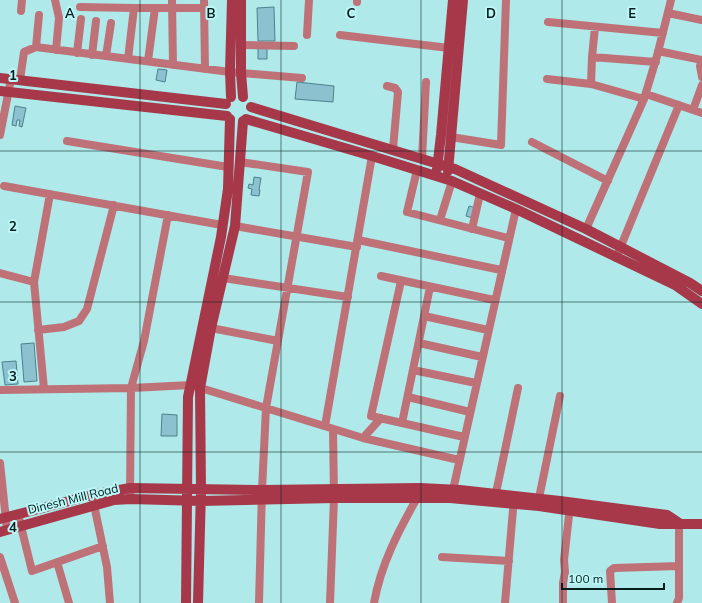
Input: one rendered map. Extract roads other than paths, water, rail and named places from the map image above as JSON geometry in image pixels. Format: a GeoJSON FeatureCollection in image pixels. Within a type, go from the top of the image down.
{"type":"FeatureCollection","features":[{"type":"Feature","properties":{"kind":"main road"},"geometry":{"type":"LineString","coordinates":[[228,101],[232,0]]}},
{"type":"Feature","properties":{"kind":"main road"},"geometry":{"type":"LineString","coordinates":[[241,0],[242,73],[244,97]]}},
{"type":"Feature","properties":{"kind":"main road"},"geometry":{"type":"LineString","coordinates":[[436,176],[453,0]]}},
{"type":"Feature","properties":{"kind":"main road"},"geometry":{"type":"LineString","coordinates":[[449,181],[451,137],[463,0]]}},
{"type":"Feature","properties":{"kind":"main road"},"geometry":{"type":"LineString","coordinates":[[0,78],[228,101]]}},
{"type":"Feature","properties":{"kind":"main road"},"geometry":{"type":"LineString","coordinates":[[4,91],[228,118],[234,121],[244,120],[372,156],[436,176],[516,209],[675,285],[702,304]]}},
{"type":"Feature","properties":{"kind":"main road"},"geometry":{"type":"LineString","coordinates":[[186,603],[188,397],[195,386],[211,328],[235,226],[244,120],[249,115],[251,107],[247,99],[244,97],[235,96],[228,101],[224,108],[228,118],[228,189],[195,386],[201,490],[198,603]]}},
{"type":"Feature","properties":{"kind":"main road"},"geometry":{"type":"LineString","coordinates":[[251,107],[449,167],[586,229],[690,283],[702,291]]}},
{"type":"Feature","properties":{"kind":"main road","name":"Dinesh Mill Road"},"geometry":{"type":"LineString","coordinates":[[2,518],[92,495],[130,488],[187,489],[262,495]]}},
{"type":"Feature","properties":{"kind":"main road"},"geometry":{"type":"LineString","coordinates":[[334,494],[382,488],[453,490],[496,493],[514,499],[570,506]]}},
{"type":"Feature","properties":{"kind":"main road"},"geometry":{"type":"LineString","coordinates":[[262,495],[334,494],[416,498],[539,498],[654,524],[702,524]]}},
{"type":"Feature","properties":{"kind":"main road","name":"Dinesh Mill Road"},"geometry":{"type":"LineString","coordinates":[[3,531],[114,500],[201,501],[262,495]]}},
{"type":"Feature","properties":{"kind":"street"},"geometry":{"type":"LineString","coordinates":[[21,11],[22,0]]}},
{"type":"Feature","properties":{"kind":"street"},"geometry":{"type":"LineString","coordinates":[[55,0],[59,18],[56,50]]}},
{"type":"Feature","properties":{"kind":"street"},"geometry":{"type":"LineString","coordinates":[[307,35],[309,0]]}},
{"type":"Feature","properties":{"kind":"street"},"geometry":{"type":"LineString","coordinates":[[451,137],[501,144],[506,0]]}},
{"type":"Feature","properties":{"kind":"street"},"geometry":{"type":"LineString","coordinates":[[586,229],[645,97],[656,62],[671,0]]}},
{"type":"Feature","properties":{"kind":"street"},"geometry":{"type":"LineString","coordinates":[[80,7],[155,8],[172,4],[204,4],[205,68]]}},
{"type":"Feature","properties":{"kind":"street"},"geometry":{"type":"LineString","coordinates":[[172,4],[173,65]]}},
{"type":"Feature","properties":{"kind":"street"},"geometry":{"type":"LineString","coordinates":[[128,59],[134,8]]}},
{"type":"Feature","properties":{"kind":"street"},"geometry":{"type":"LineString","coordinates":[[148,61],[155,8]]}},
{"type":"Feature","properties":{"kind":"street"},"geometry":{"type":"LineString","coordinates":[[668,13],[702,20]]}},
{"type":"Feature","properties":{"kind":"street"},"geometry":{"type":"LineString","coordinates":[[36,47],[38,15]]}},
{"type":"Feature","properties":{"kind":"street"},"geometry":{"type":"LineString","coordinates":[[77,52],[81,19]]}},
{"type":"Feature","properties":{"kind":"street"},"geometry":{"type":"LineString","coordinates":[[92,55],[96,21]]}},
{"type":"Feature","properties":{"kind":"street"},"geometry":{"type":"LineString","coordinates":[[548,22],[663,33]]}},
{"type":"Feature","properties":{"kind":"street"},"geometry":{"type":"LineString","coordinates":[[106,56],[110,23]]}},
{"type":"Feature","properties":{"kind":"street"},"geometry":{"type":"LineString","coordinates":[[591,84],[595,27]]}},
{"type":"Feature","properties":{"kind":"street"},"geometry":{"type":"LineString","coordinates":[[340,35],[449,48]]}},
{"type":"Feature","properties":{"kind":"street"},"geometry":{"type":"LineString","coordinates":[[242,45],[294,46]]}},
{"type":"Feature","properties":{"kind":"street"},"geometry":{"type":"LineString","coordinates":[[0,135],[4,91],[15,80],[24,52],[36,47],[230,72],[302,78]]}},
{"type":"Feature","properties":{"kind":"street"},"geometry":{"type":"LineString","coordinates":[[658,51],[702,60],[700,66],[702,77]]}},
{"type":"Feature","properties":{"kind":"street"},"geometry":{"type":"LineString","coordinates":[[592,57],[656,62]]}},
{"type":"Feature","properties":{"kind":"street"},"geometry":{"type":"LineString","coordinates":[[547,78],[591,84],[678,105],[702,113]]}},
{"type":"Feature","properties":{"kind":"street"},"geometry":{"type":"LineString","coordinates":[[422,158],[426,82]]}},
{"type":"Feature","properties":{"kind":"street"},"geometry":{"type":"LineString","coordinates":[[693,110],[702,85]]}},
{"type":"Feature","properties":{"kind":"street"},"geometry":{"type":"LineString","coordinates":[[387,86],[395,88],[398,92],[393,149]]}},
{"type":"Feature","properties":{"kind":"street"},"geometry":{"type":"LineString","coordinates":[[616,258],[678,105]]}},
{"type":"Feature","properties":{"kind":"street"},"geometry":{"type":"LineString","coordinates":[[67,141],[228,167]]}},
{"type":"Feature","properties":{"kind":"street"},"geometry":{"type":"LineString","coordinates":[[532,142],[608,181]]}},
{"type":"Feature","properties":{"kind":"street"},"geometry":{"type":"LineString","coordinates":[[325,426],[372,156]]}},
{"type":"Feature","properties":{"kind":"street"},"geometry":{"type":"LineString","coordinates":[[240,162],[308,172],[266,408],[259,603]]}},
{"type":"Feature","properties":{"kind":"street"},"geometry":{"type":"LineString","coordinates":[[417,170],[407,212],[508,238]]}},
{"type":"Feature","properties":{"kind":"street"},"geometry":{"type":"LineString","coordinates":[[440,220],[449,181]]}},
{"type":"Feature","properties":{"kind":"street"},"geometry":{"type":"LineString","coordinates":[[4,186],[222,225]]}},
{"type":"Feature","properties":{"kind":"street"},"geometry":{"type":"LineString","coordinates":[[44,389],[34,282],[50,194]]}},
{"type":"Feature","properties":{"kind":"street"},"geometry":{"type":"LineString","coordinates":[[472,228],[480,194]]}},
{"type":"Feature","properties":{"kind":"street"},"geometry":{"type":"LineString","coordinates":[[38,330],[64,327],[79,320],[87,308],[114,205]]}},
{"type":"Feature","properties":{"kind":"street"},"geometry":{"type":"LineString","coordinates":[[453,490],[494,300],[516,209]]}},
{"type":"Feature","properties":{"kind":"street"},"geometry":{"type":"LineString","coordinates":[[130,499],[131,388],[144,342],[168,215]]}},
{"type":"Feature","properties":{"kind":"street"},"geometry":{"type":"LineString","coordinates":[[235,226],[297,236],[357,243],[501,270]]}},
{"type":"Feature","properties":{"kind":"street"},"geometry":{"type":"LineString","coordinates":[[0,273],[34,282]]}},
{"type":"Feature","properties":{"kind":"street"},"geometry":{"type":"LineString","coordinates":[[380,276],[494,300]]}},
{"type":"Feature","properties":{"kind":"street"},"geometry":{"type":"LineString","coordinates":[[223,278],[348,297]]}},
{"type":"Feature","properties":{"kind":"street"},"geometry":{"type":"LineString","coordinates":[[402,281],[371,416],[464,437]]}},
{"type":"Feature","properties":{"kind":"street"},"geometry":{"type":"LineString","coordinates":[[402,423],[430,287]]}},
{"type":"Feature","properties":{"kind":"street"},"geometry":{"type":"LineString","coordinates":[[424,316],[488,330]]}},
{"type":"Feature","properties":{"kind":"street"},"geometry":{"type":"LineString","coordinates":[[211,328],[278,341]]}},
{"type":"Feature","properties":{"kind":"street"},"geometry":{"type":"LineString","coordinates":[[418,343],[482,357]]}},
{"type":"Feature","properties":{"kind":"street"},"geometry":{"type":"LineString","coordinates":[[413,370],[476,383]]}},
{"type":"Feature","properties":{"kind":"street"},"geometry":{"type":"LineString","coordinates":[[0,390],[195,386],[363,438],[459,460]]}},
{"type":"Feature","properties":{"kind":"street"},"geometry":{"type":"LineString","coordinates":[[496,493],[518,388]]}},
{"type":"Feature","properties":{"kind":"street"},"geometry":{"type":"LineString","coordinates":[[539,498],[560,396]]}},
{"type":"Feature","properties":{"kind":"street"},"geometry":{"type":"LineString","coordinates":[[408,397],[470,412]]}},
{"type":"Feature","properties":{"kind":"street"},"geometry":{"type":"LineString","coordinates":[[363,438],[381,418]]}},
{"type":"Feature","properties":{"kind":"street"},"geometry":{"type":"LineString","coordinates":[[330,603],[334,494],[333,429]]}},
{"type":"Feature","properties":{"kind":"street"},"geometry":{"type":"LineString","coordinates":[[0,463],[3,531]]}},
{"type":"Feature","properties":{"kind":"street"},"geometry":{"type":"LineString","coordinates":[[92,495],[108,567],[110,603]]}},
{"type":"Feature","properties":{"kind":"street"},"geometry":{"type":"LineString","coordinates":[[374,603],[377,584],[394,540],[416,498]]}},
{"type":"Feature","properties":{"kind":"street"},"geometry":{"type":"LineString","coordinates":[[505,603],[514,499]]}},
{"type":"Feature","properties":{"kind":"street"},"geometry":{"type":"LineString","coordinates":[[563,603],[563,583],[565,572],[564,560],[570,506]]}},
{"type":"Feature","properties":{"kind":"street"},"geometry":{"type":"LineString","coordinates":[[18,514],[32,570],[103,546]]}},
{"type":"Feature","properties":{"kind":"street"},"geometry":{"type":"LineString","coordinates":[[677,603],[679,598],[679,523]]}},
{"type":"Feature","properties":{"kind":"street"},"geometry":{"type":"LineString","coordinates":[[0,557],[15,603]]}},
{"type":"Feature","properties":{"kind":"street"},"geometry":{"type":"LineString","coordinates":[[442,557],[509,561]]}},
{"type":"Feature","properties":{"kind":"street"},"geometry":{"type":"LineString","coordinates":[[57,562],[69,603]]}},
{"type":"Feature","properties":{"kind":"street"},"geometry":{"type":"LineString","coordinates":[[612,603],[610,571],[614,568],[679,566]]}}]}
